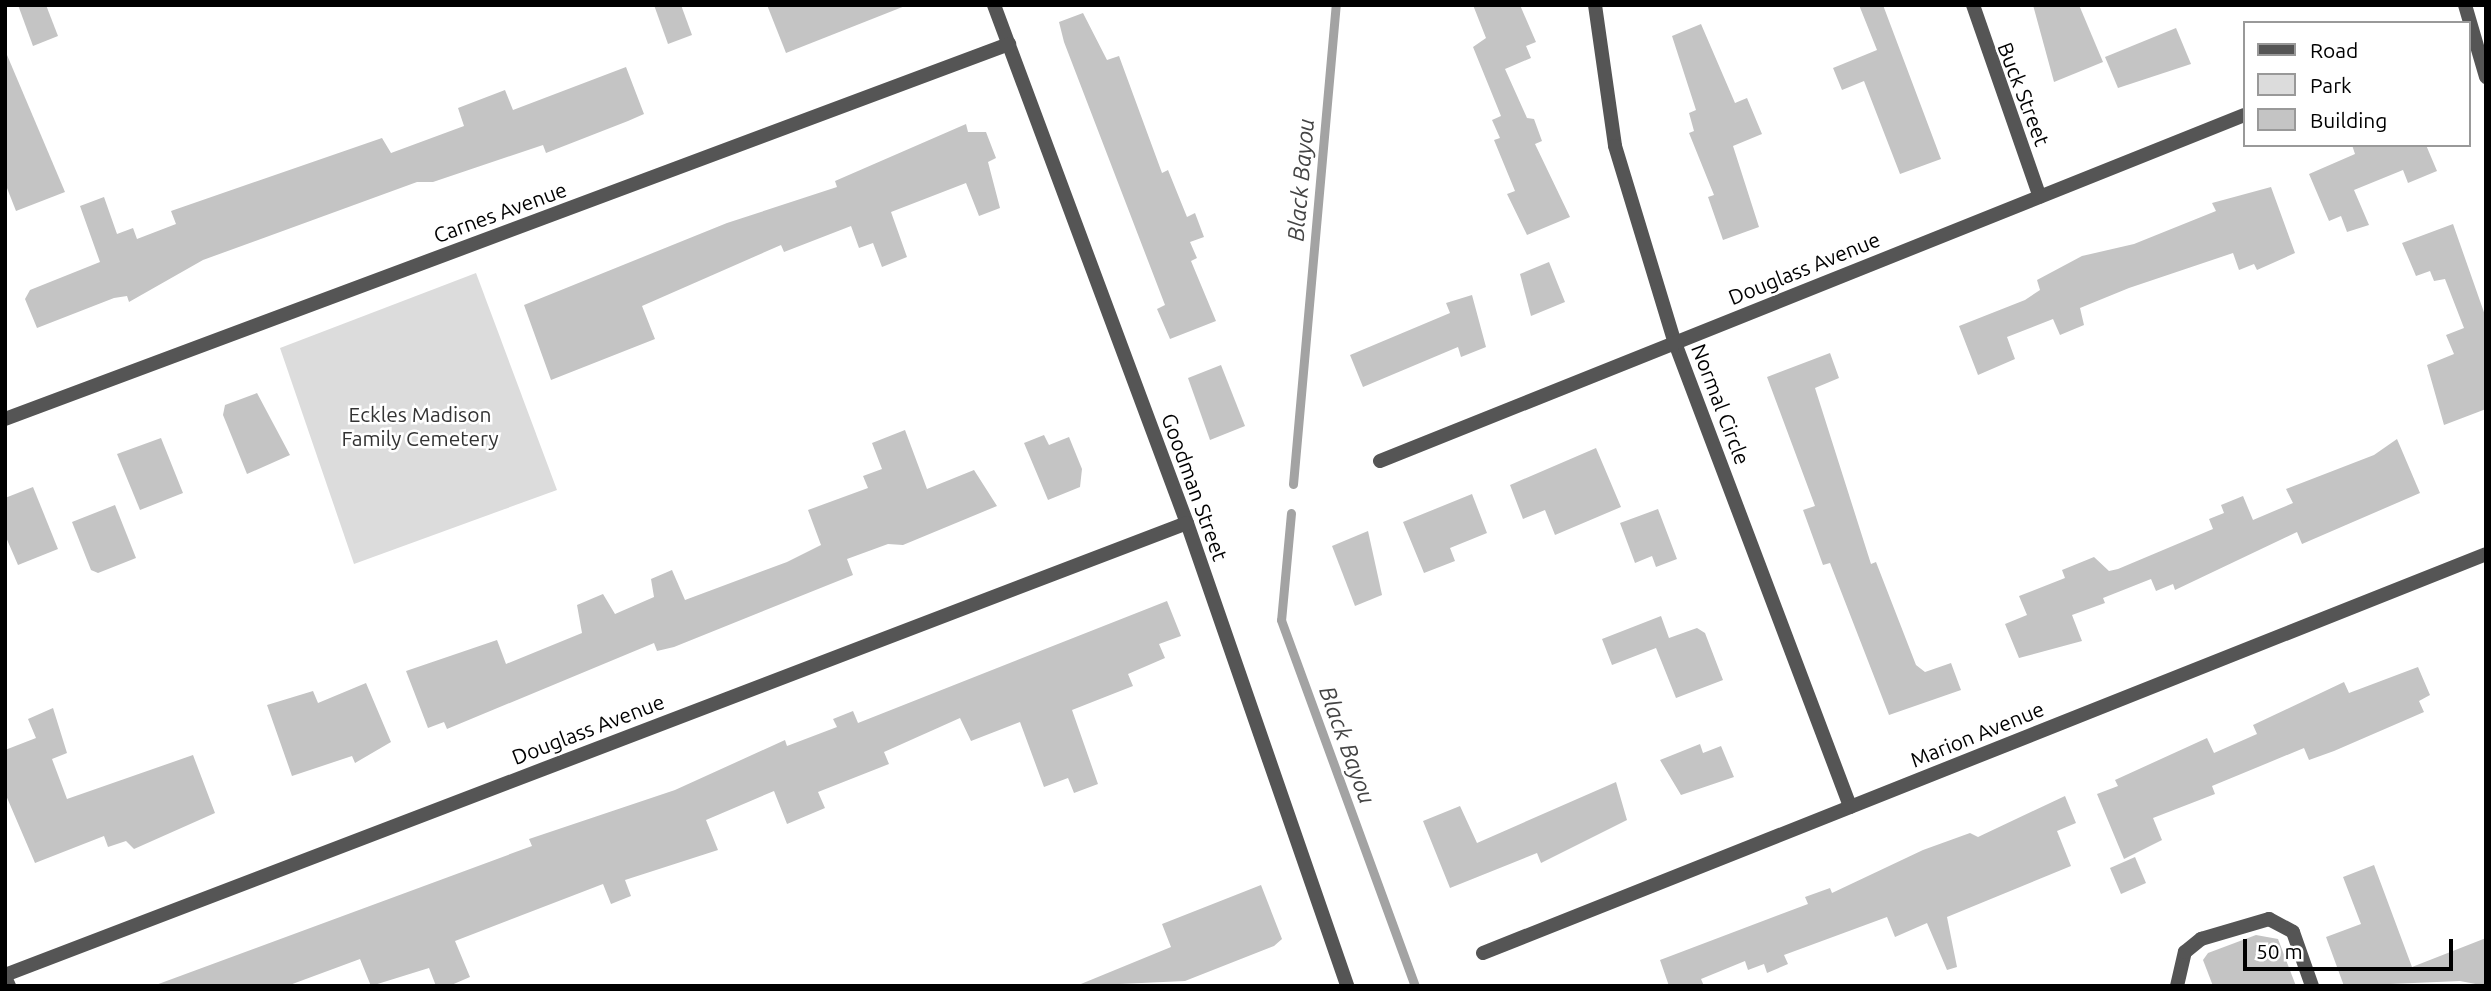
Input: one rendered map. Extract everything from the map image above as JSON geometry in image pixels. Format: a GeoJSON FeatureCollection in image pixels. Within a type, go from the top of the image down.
{"type":"FeatureCollection","features":[{"type":"Feature","properties":{"kind":"street","name":"Goodman Street"},"geometry":{"type":"LineString","coordinates":[[994,5],[1187,523],[1347,986]]}},
{"type":"Feature","properties":{"kind":"street","name":"Normal Circle"},"geometry":{"type":"LineString","coordinates":[[1594,5],[1615,146],[1675,342],[1850,807]]}},
{"type":"Feature","properties":{"kind":"street","name":"Buck Street"},"geometry":{"type":"LineString","coordinates":[[1973,5],[2040,197]]}},
{"type":"Feature","properties":{"kind":"street"},"geometry":{"type":"LineString","coordinates":[[2470,28],[2486,77]]}},
{"type":"Feature","properties":{"kind":"street","name":"Carnes Avenue"},"geometry":{"type":"LineString","coordinates":[[5,419],[1009,44]]}},
{"type":"Feature","properties":{"kind":"street","name":"Douglass Avenue"},"geometry":{"type":"LineString","coordinates":[[1380,461],[2242,116]]}},
{"type":"Feature","properties":{"kind":"street","name":"Douglass Avenue"},"geometry":{"type":"LineString","coordinates":[[5,976],[1187,523]]}},
{"type":"Feature","properties":{"kind":"street","name":"Marion Avenue"},"geometry":{"type":"LineString","coordinates":[[1483,953],[2486,554]]}},
{"type":"Feature","properties":{"kind":"street"},"geometry":{"type":"LineString","coordinates":[[2177,986],[2185,952],[2201,939],[2269,919],[2293,932],[2312,986]]}},
{"type":"Feature","properties":{"kind":"street"},"geometry":{"type":"LineString","coordinates":[[5,976],[9,986]]}},
{"type":"Feature","properties":{"kind":"green space","name":"Eckles Madison Family Cemetery"},"geometry":{"type":"Polygon","coordinates":[[[476,273],[557,490],[354,564],[280,348],[476,273]]]}},
{"type":"Feature","properties":{"kind":"building"},"geometry":{"type":"Polygon","coordinates":[[[18,5],[46,5],[58,36],[33,46],[18,5]]]}},
{"type":"Feature","properties":{"kind":"building"},"geometry":{"type":"Polygon","coordinates":[[[654,5],[681,5],[692,35],[668,44],[654,5]]]}},
{"type":"Feature","properties":{"kind":"building"},"geometry":{"type":"Polygon","coordinates":[[[767,5],[905,5],[905,6],[786,53],[767,5]]]}},
{"type":"Feature","properties":{"kind":"building"},"geometry":{"type":"Polygon","coordinates":[[[1473,5],[1520,5],[1536,42],[1526,46],[1531,58],[1505,69],[1527,118],[1534,119],[1542,141],[1535,144],[1570,217],[1527,235],[1507,194],[1515,191],[1494,140],[1500,138],[1492,120],[1501,116],[1473,47],[1486,38],[1473,5]]]}},
{"type":"Feature","properties":{"kind":"building"},"geometry":{"type":"Polygon","coordinates":[[[1859,5],[1883,5],[1941,159],[1900,174],[1864,81],[1842,90],[1833,68],[1877,50],[1859,5]]]}},
{"type":"Feature","properties":{"kind":"building"},"geometry":{"type":"Polygon","coordinates":[[[2033,5],[2079,5],[2103,62],[2054,82],[2033,5]]]}},
{"type":"Feature","properties":{"kind":"building"},"geometry":{"type":"Polygon","coordinates":[[[1083,13],[1107,60],[1119,56],[1162,173],[1168,170],[1187,217],[1195,213],[1204,237],[1190,242],[1197,258],[1191,261],[1216,321],[1170,339],[1157,309],[1165,305],[1064,42],[1059,22],[1083,13]]]}},
{"type":"Feature","properties":{"kind":"building"},"geometry":{"type":"Polygon","coordinates":[[[1701,24],[1735,103],[1747,98],[1762,134],[1733,146],[1759,227],[1723,240],[1708,197],[1714,195],[1689,133],[1694,131],[1689,113],[1696,110],[1672,36],[1701,24]]]}},
{"type":"Feature","properties":{"kind":"building"},"geometry":{"type":"Polygon","coordinates":[[[2176,28],[2191,64],[2118,88],[2105,57],[2176,28]]]}},
{"type":"Feature","properties":{"kind":"building"},"geometry":{"type":"Polygon","coordinates":[[[7,55],[65,192],[16,211],[5,183],[7,55]]]}},
{"type":"Feature","properties":{"kind":"building"},"geometry":{"type":"Polygon","coordinates":[[[626,67],[644,114],[546,153],[543,145],[433,182],[417,182],[203,260],[129,302],[127,296],[114,298],[37,328],[25,299],[30,290],[100,262],[80,206],[104,197],[117,234],[133,228],[137,239],[176,224],[171,211],[382,138],[391,153],[464,126],[458,108],[505,90],[513,110],[626,67]]]}},
{"type":"Feature","properties":{"kind":"building"},"geometry":{"type":"Polygon","coordinates":[[[966,124],[968,132],[986,132],[996,158],[988,162],[1000,208],[979,216],[966,183],[891,212],[907,257],[882,267],[873,243],[859,248],[851,226],[784,252],[781,245],[642,306],[655,339],[551,380],[524,305],[727,223],[837,187],[835,181],[966,124]]]}},
{"type":"Feature","properties":{"kind":"building"},"geometry":{"type":"Polygon","coordinates":[[[2353,147],[2427,147],[2437,171],[2408,183],[2403,170],[2354,190],[2369,225],[2347,232],[2341,216],[2329,221],[2309,174],[2355,154],[2353,147]]]}},
{"type":"Feature","properties":{"kind":"building"},"geometry":{"type":"Polygon","coordinates":[[[2271,187],[2295,253],[2257,270],[2254,264],[2239,270],[2233,253],[2129,288],[2080,308],[2084,325],[2060,335],[2053,319],[2007,337],[2015,359],[1978,375],[1959,326],[2025,300],[2040,290],[2037,280],[2082,256],[2134,244],[2216,211],[2212,203],[2271,187]]]}},
{"type":"Feature","properties":{"kind":"building"},"geometry":{"type":"Polygon","coordinates":[[[2453,224],[2486,318],[2486,409],[2444,425],[2427,365],[2454,354],[2446,335],[2464,328],[2445,279],[2434,281],[2430,271],[2416,276],[2402,243],[2453,224]]]}},
{"type":"Feature","properties":{"kind":"building"},"geometry":{"type":"Polygon","coordinates":[[[1549,262],[1565,302],[1531,316],[1520,274],[1549,262]]]}},
{"type":"Feature","properties":{"kind":"building"},"geometry":{"type":"Polygon","coordinates":[[[1472,295],[1486,347],[1461,357],[1458,347],[1363,387],[1350,355],[1450,313],[1446,303],[1472,295]]]}},
{"type":"Feature","properties":{"kind":"building"},"geometry":{"type":"Polygon","coordinates":[[[1830,353],[1839,378],[1815,388],[1871,564],[1876,562],[1916,665],[1925,672],[1951,663],[1961,690],[1889,715],[1830,563],[1823,565],[1803,510],[1815,506],[1767,377],[1830,353]]]}},
{"type":"Feature","properties":{"kind":"building"},"geometry":{"type":"Polygon","coordinates":[[[1221,365],[1245,426],[1210,440],[1188,378],[1221,365]]]}},
{"type":"Feature","properties":{"kind":"building"},"geometry":{"type":"Polygon","coordinates":[[[257,393],[290,455],[247,474],[223,415],[225,405],[257,393]]]}},
{"type":"Feature","properties":{"kind":"building"},"geometry":{"type":"Polygon","coordinates":[[[905,430],[927,489],[974,470],[997,506],[903,545],[888,544],[847,559],[853,575],[674,647],[657,651],[654,643],[447,729],[444,722],[428,728],[406,671],[497,640],[506,664],[582,633],[577,605],[603,594],[615,614],[654,597],[651,579],[672,570],[685,600],[787,562],[821,545],[808,510],[868,488],[863,476],[882,469],[872,443],[905,430]]]}},
{"type":"Feature","properties":{"kind":"building"},"geometry":{"type":"Polygon","coordinates":[[[1044,435],[1049,445],[1069,437],[1082,469],[1080,487],[1048,500],[1024,443],[1044,435]]]}},
{"type":"Feature","properties":{"kind":"building"},"geometry":{"type":"Polygon","coordinates":[[[161,438],[183,493],[140,510],[117,454],[161,438]]]}},
{"type":"Feature","properties":{"kind":"building"},"geometry":{"type":"Polygon","coordinates":[[[2397,439],[2420,493],[2302,544],[2297,532],[2175,590],[2173,584],[2156,591],[2151,579],[2103,598],[2105,603],[2072,615],[2082,641],[2019,658],[2005,624],[2027,615],[2019,596],[2065,578],[2062,570],[2094,557],[2109,571],[2118,569],[2213,529],[2209,519],[2224,513],[2221,505],[2243,496],[2253,520],[2293,503],[2286,489],[2374,455],[2397,439]]]}},
{"type":"Feature","properties":{"kind":"building"},"geometry":{"type":"Polygon","coordinates":[[[1596,448],[1621,507],[1555,535],[1545,510],[1523,519],[1510,485],[1596,448]]]}},
{"type":"Feature","properties":{"kind":"building"},"geometry":{"type":"Polygon","coordinates":[[[33,487],[58,549],[18,565],[5,535],[5,498],[33,487]]]}},
{"type":"Feature","properties":{"kind":"building"},"geometry":{"type":"Polygon","coordinates":[[[1472,494],[1487,533],[1450,548],[1455,561],[1424,573],[1403,522],[1472,494]]]}},
{"type":"Feature","properties":{"kind":"building"},"geometry":{"type":"Polygon","coordinates":[[[115,505],[136,558],[98,573],[91,570],[72,522],[115,505]]]}},
{"type":"Feature","properties":{"kind":"building"},"geometry":{"type":"Polygon","coordinates":[[[1658,509],[1677,559],[1656,567],[1652,556],[1635,563],[1620,523],[1658,509]]]}},
{"type":"Feature","properties":{"kind":"building"},"geometry":{"type":"Polygon","coordinates":[[[1368,531],[1382,595],[1355,606],[1332,546],[1368,531]]]}},
{"type":"Feature","properties":{"kind":"building"},"geometry":{"type":"Polygon","coordinates":[[[1167,601],[1181,636],[1159,644],[1165,658],[1128,674],[1133,686],[1072,710],[1098,784],[1074,793],[1068,778],[1044,787],[1020,722],[971,741],[960,718],[884,752],[889,764],[818,792],[825,808],[787,824],[774,791],[706,820],[718,850],[625,880],[631,896],[611,904],[603,884],[455,941],[470,977],[449,986],[436,986],[429,968],[371,986],[360,959],[287,986],[153,986],[532,846],[529,839],[675,790],[785,740],[787,746],[837,727],[833,719],[853,711],[858,723],[1167,601]]]}},
{"type":"Feature","properties":{"kind":"building"},"geometry":{"type":"Polygon","coordinates":[[[1661,616],[1669,638],[1697,628],[1705,633],[1723,680],[1676,698],[1656,648],[1612,665],[1602,639],[1661,616]]]}},
{"type":"Feature","properties":{"kind":"building"},"geometry":{"type":"Polygon","coordinates":[[[2418,667],[2430,695],[2419,701],[2424,712],[2309,760],[2304,748],[2212,786],[2215,794],[2153,818],[2162,840],[2124,859],[2097,794],[2118,786],[2115,780],[2207,738],[2214,753],[2257,734],[2253,725],[2344,682],[2349,693],[2418,667]]]}},
{"type":"Feature","properties":{"kind":"building"},"geometry":{"type":"Polygon","coordinates":[[[366,683],[391,742],[355,763],[352,756],[292,776],[267,705],[313,691],[318,703],[366,683]]]}},
{"type":"Feature","properties":{"kind":"building"},"geometry":{"type":"Polygon","coordinates":[[[53,708],[67,753],[52,759],[67,799],[193,755],[215,813],[134,849],[126,841],[108,847],[104,836],[35,863],[5,793],[5,750],[36,738],[28,719],[53,708]]]}},
{"type":"Feature","properties":{"kind":"building"},"geometry":{"type":"Polygon","coordinates":[[[1700,744],[1703,753],[1721,746],[1734,777],[1681,795],[1660,760],[1700,744]]]}},
{"type":"Feature","properties":{"kind":"building"},"geometry":{"type":"Polygon","coordinates":[[[1616,782],[1627,820],[1541,863],[1537,853],[1450,888],[1423,821],[1460,806],[1477,843],[1616,782]]]}},
{"type":"Feature","properties":{"kind":"building"},"geometry":{"type":"Polygon","coordinates":[[[2065,796],[2076,823],[2057,831],[2071,866],[1947,917],[1957,967],[1947,970],[1927,923],[1895,937],[1887,917],[1784,955],[1788,964],[1767,973],[1764,964],[1748,970],[1745,961],[1701,979],[1704,986],[1669,986],[1660,960],[1808,904],[1805,897],[1830,888],[1832,893],[1923,850],[1970,833],[1978,837],[2065,796]]]}},
{"type":"Feature","properties":{"kind":"building"},"geometry":{"type":"Polygon","coordinates":[[[2135,857],[2146,883],[2121,894],[2110,868],[2135,857]]]}},
{"type":"Feature","properties":{"kind":"building"},"geometry":{"type":"Polygon","coordinates":[[[2374,865],[2412,967],[2486,938],[2486,986],[2460,981],[2344,986],[2326,937],[2361,924],[2343,877],[2374,865]]]}},
{"type":"Feature","properties":{"kind":"building"},"geometry":{"type":"Polygon","coordinates":[[[1261,885],[1282,939],[1274,946],[1185,981],[1076,986],[1171,947],[1162,924],[1261,885]]]}},
{"type":"Feature","properties":{"kind":"building"},"geometry":{"type":"Polygon","coordinates":[[[2256,935],[2278,939],[2296,986],[2213,986],[2203,960],[2208,953],[2256,935]]]}},
{"type":"Feature","properties":{"kind":"waterway","name":"Black Bayou"},"geometry":{"type":"LineString","coordinates":[[1293,484],[1336,5]]}},
{"type":"Feature","properties":{"kind":"waterway","name":"Black Bayou"},"geometry":{"type":"LineString","coordinates":[[1291,513],[1281,620],[1414,984]]}}]}
